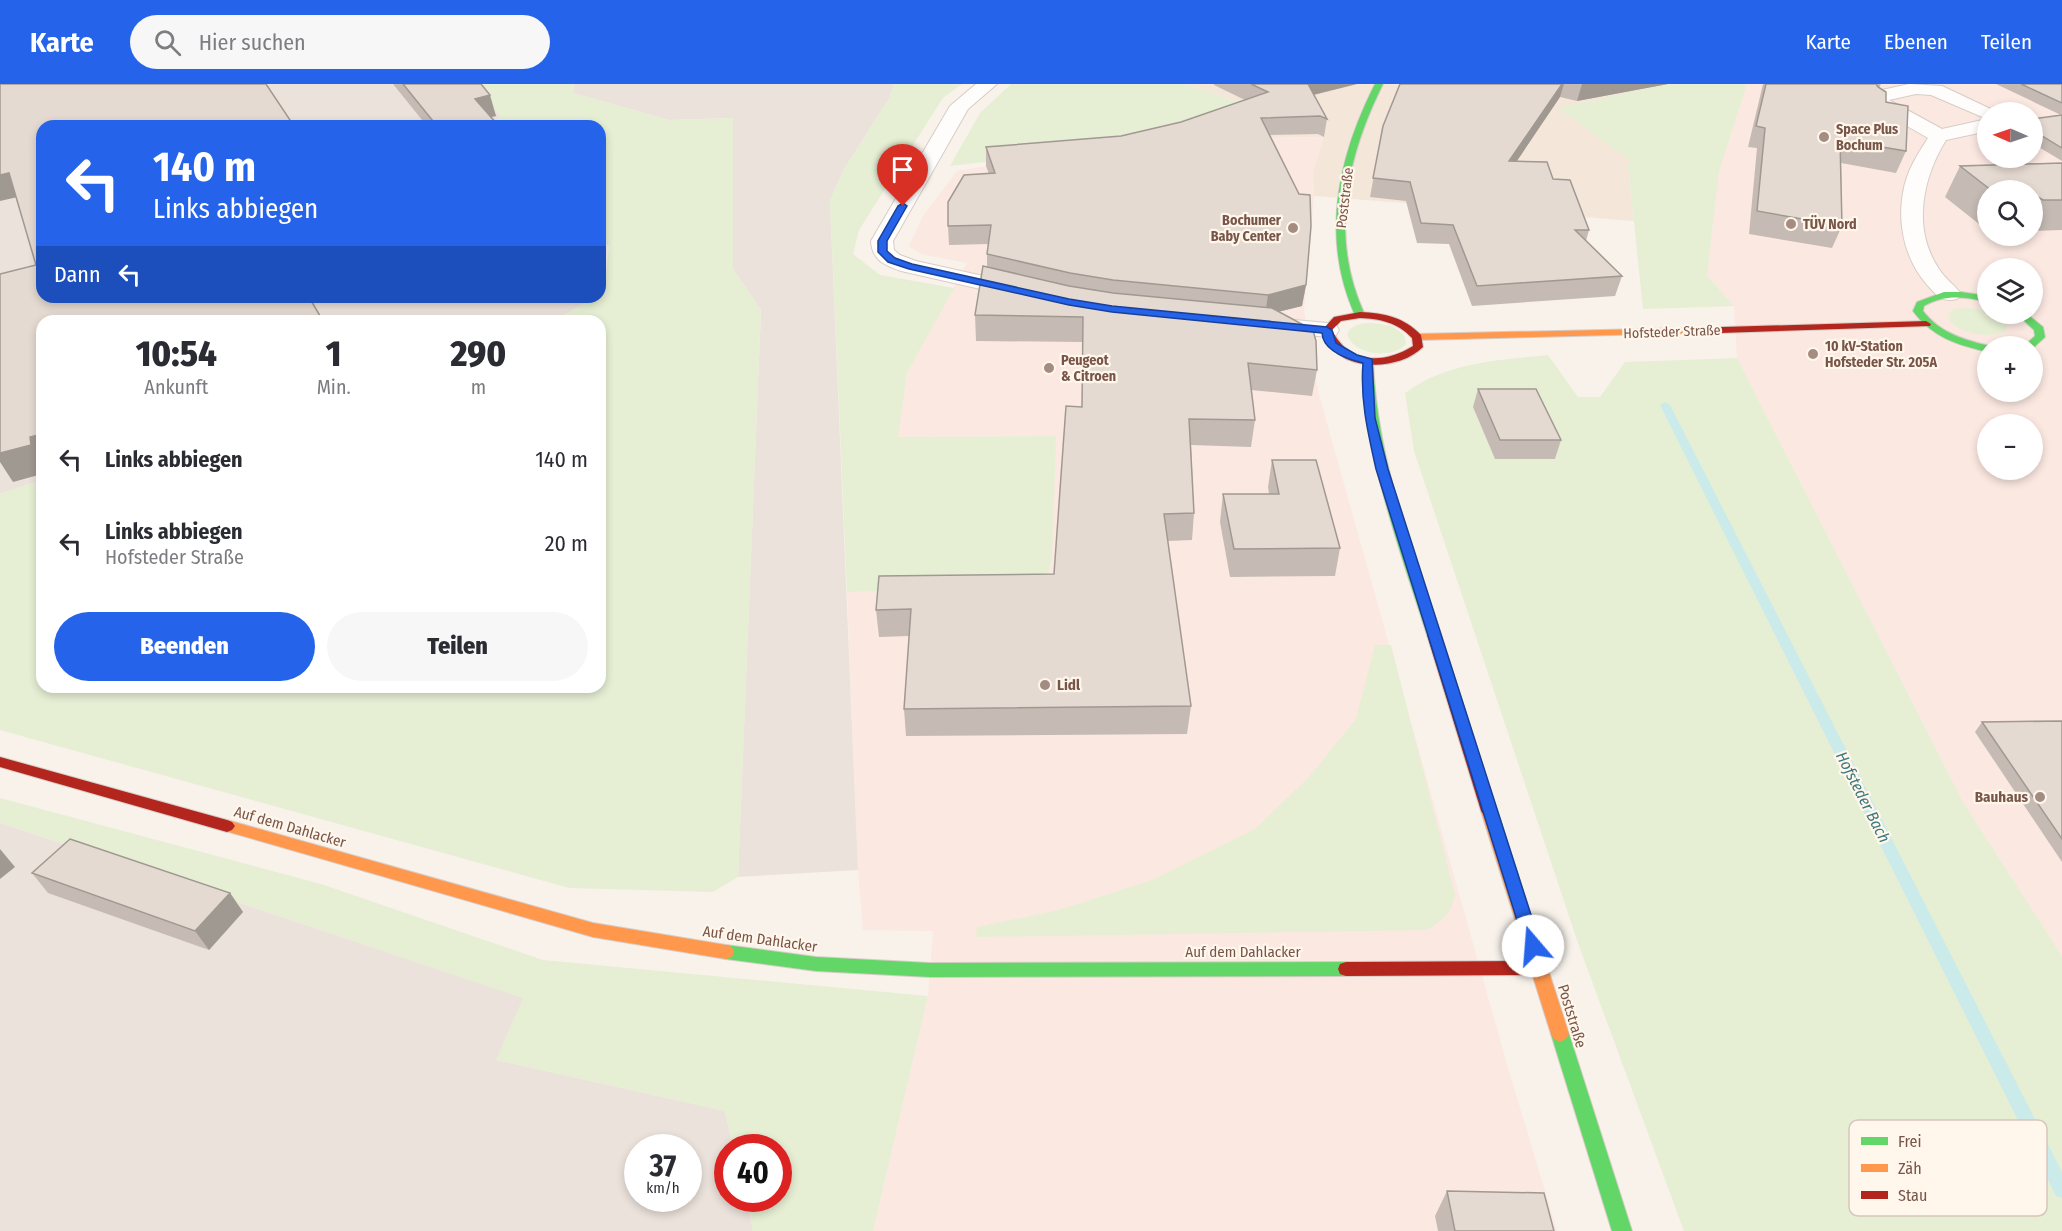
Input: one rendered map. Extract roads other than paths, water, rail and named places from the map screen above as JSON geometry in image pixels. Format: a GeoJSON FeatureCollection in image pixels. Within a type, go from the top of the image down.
{"type":"FeatureCollection","features":[{"type":"Feature","properties":{"kind":"street"},"geometry":{"type":"LineString","coordinates":[[988,84],[960,106],[882,241],[883,252],[892,260],[909,266],[1046,296]]}},
{"type":"Feature","properties":{"kind":"street","name":"Poststraße"},"geometry":{"type":"LineString","coordinates":[[1360,315],[1348,290],[1342,266],[1340,239],[1355,136],[1369,99],[1379,84]]}},
{"type":"Feature","properties":{"kind":"street"},"geometry":{"type":"LineString","coordinates":[[1939,136],[1877,100],[1880,96],[1916,88],[1935,90],[1977,109]]}},
{"type":"Feature","properties":{"kind":"street"},"geometry":{"type":"LineString","coordinates":[[1949,294],[1931,276],[1921,259],[1913,219],[1916,181],[1925,157],[1939,136],[1977,127]]}},
{"type":"Feature","properties":{"kind":"street"},"geometry":{"type":"LineString","coordinates":[[1926,324],[1918,310],[1920,304],[1926,299],[1949,294],[1977,298]]}},
{"type":"Feature","properties":{"kind":"street"},"geometry":{"type":"LineString","coordinates":[[1360,315],[1397,321],[1417,337],[1418,346],[1404,358],[1381,362],[1347,355],[1332,345],[1327,338],[1327,330],[1338,319],[1360,315]]}},
{"type":"Feature","properties":{"kind":"street"},"geometry":{"type":"LineString","coordinates":[[2043,319],[2052,320]]}},
{"type":"Feature","properties":{"kind":"street"},"geometry":{"type":"LineString","coordinates":[[1246,322],[1327,330]]}},
{"type":"Feature","properties":{"kind":"street","name":"Hofsteder Straße"},"geometry":{"type":"LineString","coordinates":[[1417,337],[1551,336],[1926,324],[1956,340],[1977,346]]}},
{"type":"Feature","properties":{"kind":"street","name":"Poststraße"},"geometry":{"type":"LineString","coordinates":[[1368,361],[1366,386],[1370,418],[1395,513],[1622,1231]]}},
{"type":"Feature","properties":{"kind":"street","name":"Auf dem Dahlacker"},"geometry":{"type":"LineString","coordinates":[[0,762],[593,930],[671,944],[816,964],[930,970],[1540,968]]}},
{"type":"Feature","properties":{"kind":"waterway","name":"Hofsteder Bach"},"geometry":{"type":"LineString","coordinates":[[1665,405],[2027,1120]]}},
{"type":"Feature","properties":{"kind":"waterway","name":"Hofsteder Bach"},"geometry":{"type":"LineString","coordinates":[[2047,1160],[2062,1190]]}},
{"type":"Feature","properties":{"kind":"place","name":"Space Plus Bochum"},"geometry":{"type":"Point","coordinates":[1824,137]}},
{"type":"Feature","properties":{"kind":"place","name":"TÜV Nord"},"geometry":{"type":"Point","coordinates":[1791,224]}},
{"type":"Feature","properties":{"kind":"place","name":"Bochumer Baby Center"},"geometry":{"type":"Point","coordinates":[1293,228]}},
{"type":"Feature","properties":{"kind":"place","name":"10 kV-Station Hofsteder Str. 205A"},"geometry":{"type":"Point","coordinates":[1813,354]}},
{"type":"Feature","properties":{"kind":"place","name":"Peugeot & Citroen"},"geometry":{"type":"Point","coordinates":[1049,368]}},
{"type":"Feature","properties":{"kind":"place","name":"Lidl"},"geometry":{"type":"Point","coordinates":[1045,685]}},
{"type":"Feature","properties":{"kind":"place","name":"Bauhaus"},"geometry":{"type":"Point","coordinates":[2040,797]}}]}
